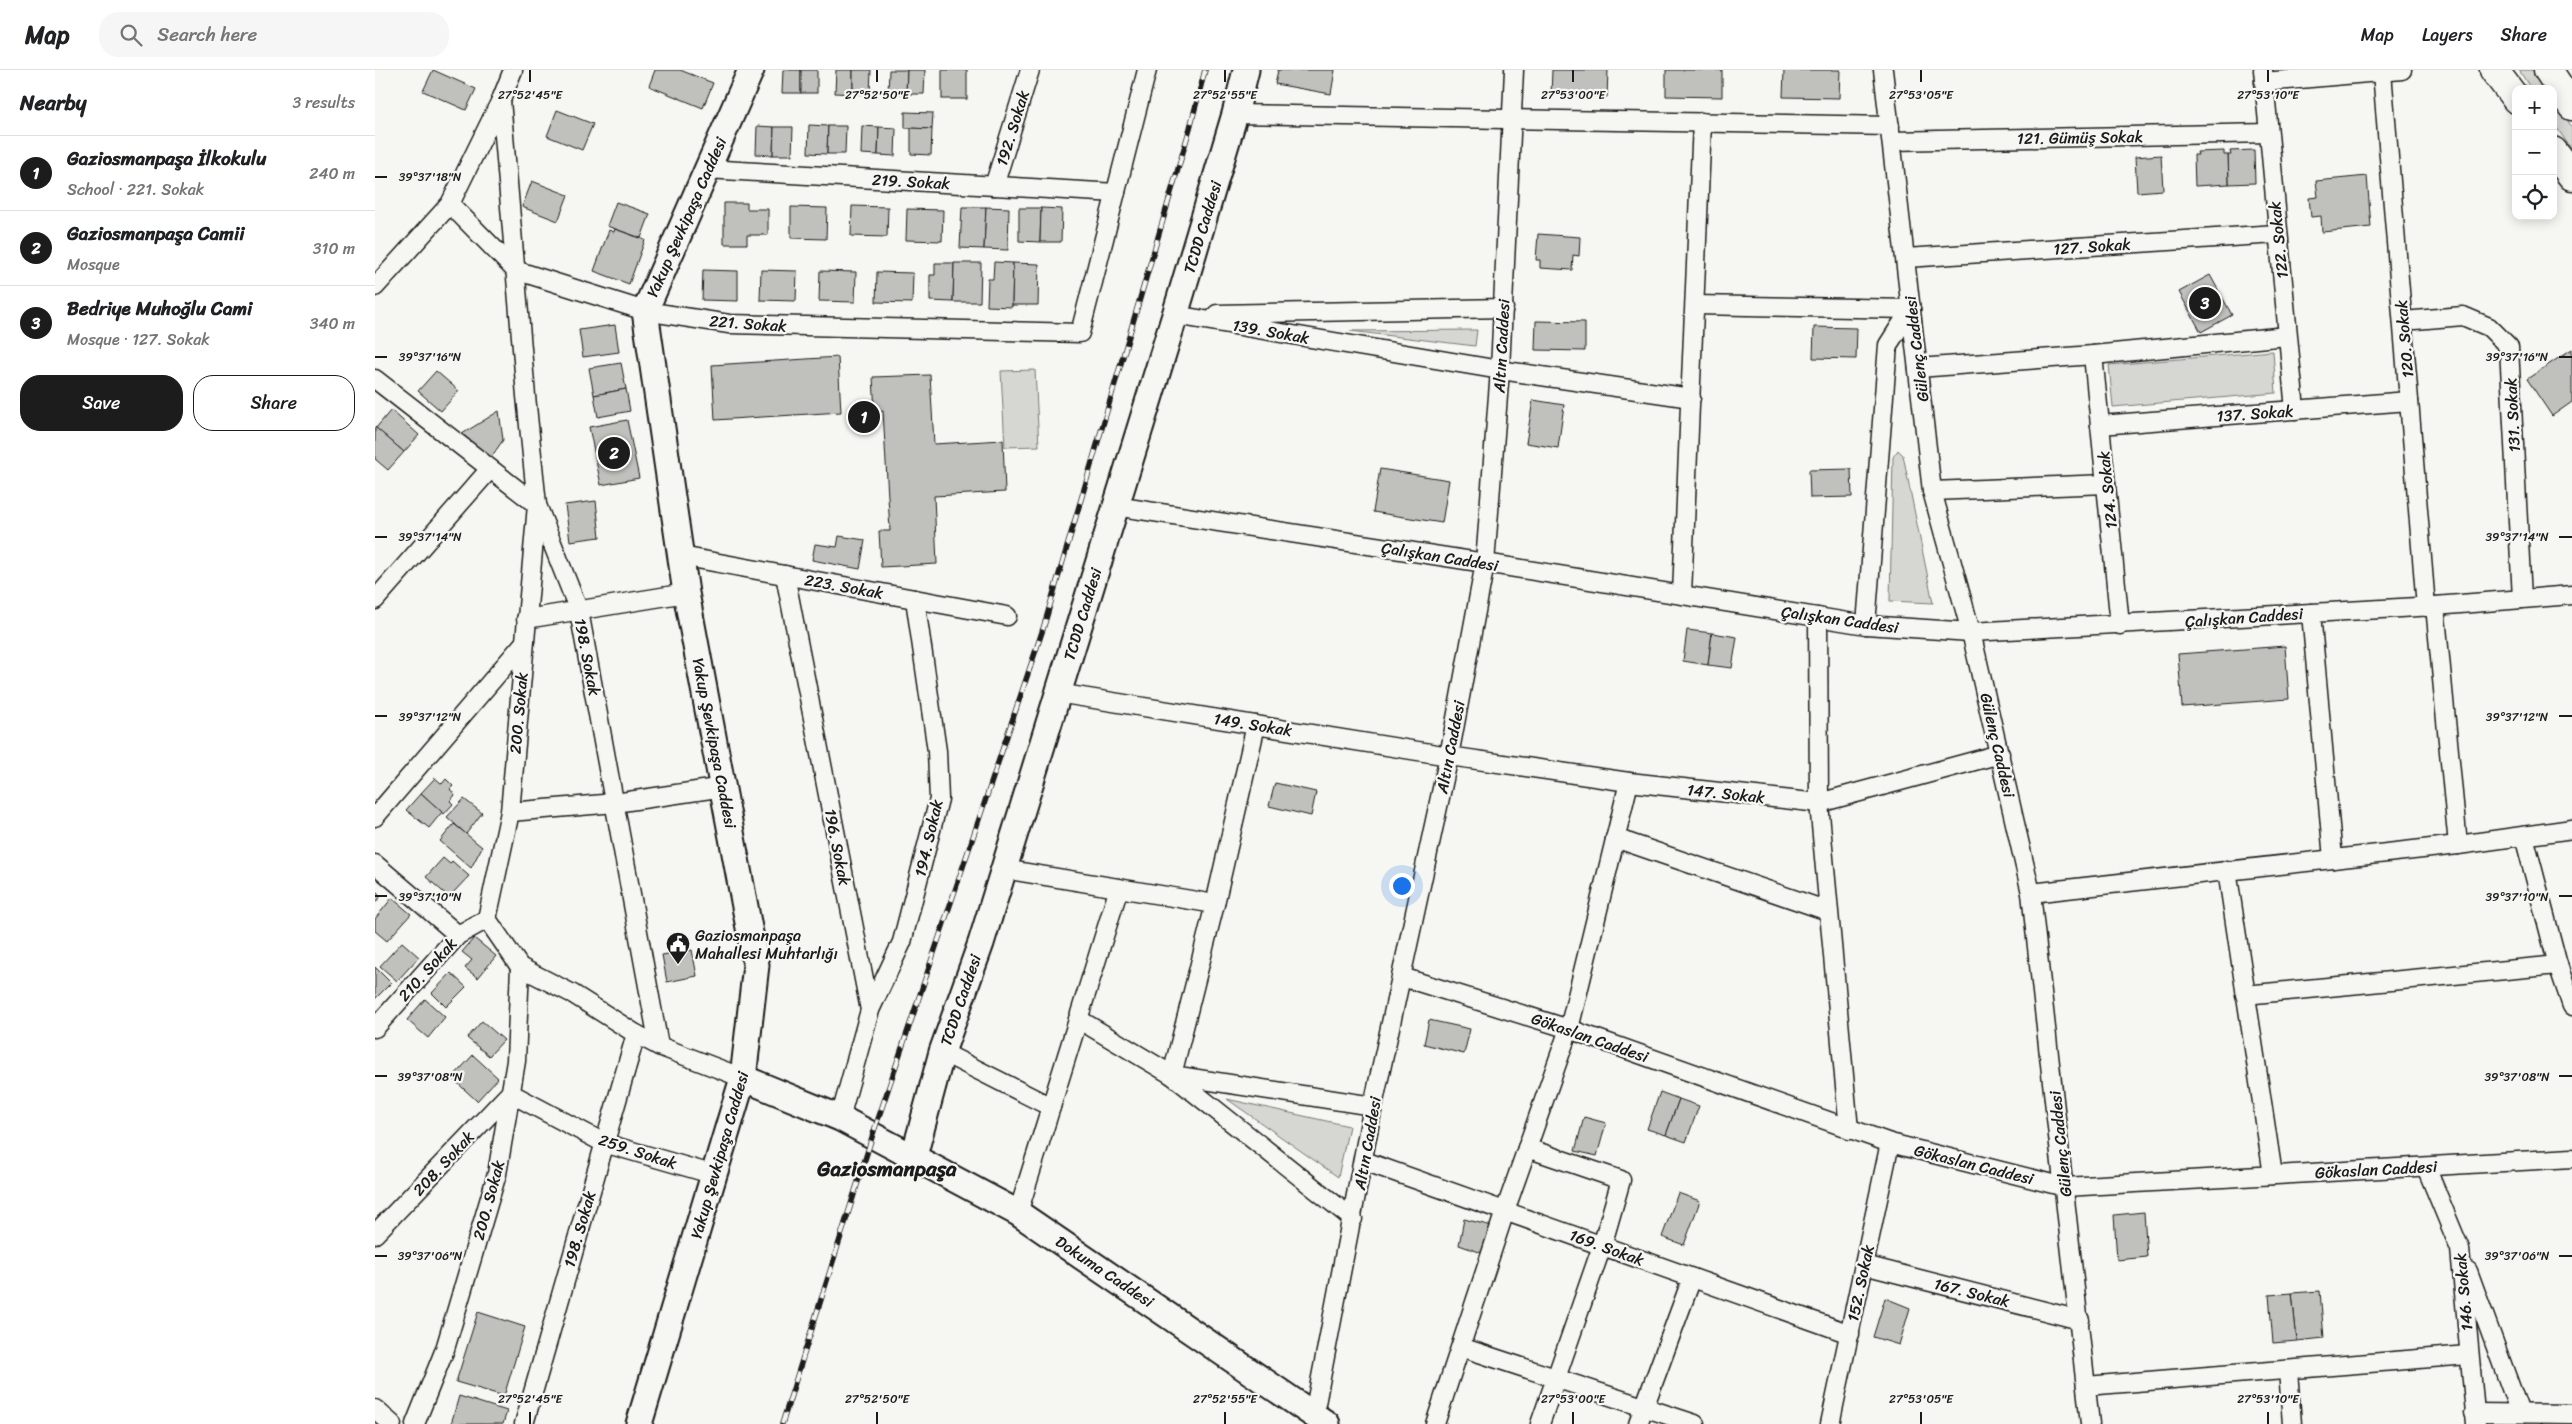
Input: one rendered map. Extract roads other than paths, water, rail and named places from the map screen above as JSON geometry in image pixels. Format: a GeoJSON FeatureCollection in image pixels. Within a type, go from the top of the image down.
{"type":"FeatureCollection","features":[{"type":"Feature","properties":{"kind":"highway"},"geometry":{"type":"LineString","coordinates":[[2494,70],[2512,94]]}},
{"type":"Feature","properties":{"kind":"highway"},"geometry":{"type":"LineString","coordinates":[[2548,70],[2572,106]]}},
{"type":"Feature","properties":{"kind":"highway"},"geometry":{"type":"LineString","coordinates":[[2557,156],[2572,176]]}},
{"type":"Feature","properties":{"kind":"main road","name":"Yakup Şevkipaşa Caddesi"},"geometry":{"type":"LineString","coordinates":[[639,1424],[743,1078],[756,965],[686,593],[645,311],[751,70]]}},
{"type":"Feature","properties":{"kind":"main road","name":"TCDD Caddesi"},"geometry":{"type":"LineString","coordinates":[[915,1156],[942,1052],[981,943],[1175,315],[1235,114],[1246,70]]}},
{"type":"Feature","properties":{"kind":"main road","name":"Dokuma Caddesi"},"geometry":{"type":"LineString","coordinates":[[743,1078],[840,1118],[873,1134],[1018,1213],[1321,1419]]}},
{"type":"Feature","properties":{"kind":"street"},"geometry":{"type":"LineString","coordinates":[[375,287],[450,204],[501,100],[513,70]]}},
{"type":"Feature","properties":{"kind":"street","name":"192. Sokak"},"geometry":{"type":"LineString","coordinates":[[994,186],[1030,70]]}},
{"type":"Feature","properties":{"kind":"street"},"geometry":{"type":"LineString","coordinates":[[1115,193],[1147,70]]}},
{"type":"Feature","properties":{"kind":"street","name":"Altın Caddesi"},"geometry":{"type":"LineString","coordinates":[[1321,1419],[1373,1106],[1449,756],[1485,563],[1504,308],[1513,70]]}},
{"type":"Feature","properties":{"kind":"street","name":"Gülenç Caddesi"},"geometry":{"type":"LineString","coordinates":[[1883,70],[1932,492],[1971,632],[2031,893],[2090,1424]]}},
{"type":"Feature","properties":{"kind":"street"},"geometry":{"type":"LineString","coordinates":[[2263,76],[2402,70]]}},
{"type":"Feature","properties":{"kind":"street","name":"120. Sokak"},"geometry":{"type":"LineString","coordinates":[[2382,72],[2409,401],[2458,845]]}},
{"type":"Feature","properties":{"kind":"street","name":"122. Sokak"},"geometry":{"type":"LineString","coordinates":[[2263,76],[2295,410]]}},
{"type":"Feature","properties":{"kind":"street","name":"198. Sokak"},"geometry":{"type":"LineString","coordinates":[[501,100],[537,505],[579,611],[659,1046]]}},
{"type":"Feature","properties":{"kind":"street","name":"121. Gümüş Sokak"},"geometry":{"type":"LineString","coordinates":[[1235,114],[1703,122],[1891,134],[2268,133]]}},
{"type":"Feature","properties":{"kind":"street"},"geometry":{"type":"LineString","coordinates":[[1682,594],[1703,122]]}},
{"type":"Feature","properties":{"kind":"street","name":"219. Sokak"},"geometry":{"type":"LineString","coordinates":[[706,169],[1115,193]]}},
{"type":"Feature","properties":{"kind":"street","name":"221. Sokak"},"geometry":{"type":"LineString","coordinates":[[450,204],[515,270],[645,311],[729,324],[1080,334],[1115,193]]}},
{"type":"Feature","properties":{"kind":"street","name":"127. Sokak"},"geometry":{"type":"LineString","coordinates":[[1906,258],[2277,234]]}},
{"type":"Feature","properties":{"kind":"street"},"geometry":{"type":"LineString","coordinates":[[1695,305],[1911,309]]}},
{"type":"Feature","properties":{"kind":"street","name":"139. Sokak"},"geometry":{"type":"LineString","coordinates":[[1175,315],[1504,308]]}},
{"type":"Feature","properties":{"kind":"street"},"geometry":{"type":"LineString","coordinates":[[1866,625],[1888,345],[1911,309]]}},
{"type":"Feature","properties":{"kind":"street","name":"139. Sokak"},"geometry":{"type":"LineString","coordinates":[[1175,315],[1500,370],[1691,398]]}},
{"type":"Feature","properties":{"kind":"street","name":"131. Sokak"},"geometry":{"type":"LineString","coordinates":[[2403,321],[2463,316],[2489,327],[2509,347],[2522,599]]}},
{"type":"Feature","properties":{"kind":"street"},"geometry":{"type":"LineString","coordinates":[[1918,368],[2093,355],[2287,336]]}},
{"type":"Feature","properties":{"kind":"street","name":"124. Sokak"},"geometry":{"type":"LineString","coordinates":[[2093,355],[2120,625]]}},
{"type":"Feature","properties":{"kind":"street"},"geometry":{"type":"LineString","coordinates":[[378,387],[537,505]]}},
{"type":"Feature","properties":{"kind":"street","name":"137. Sokak"},"geometry":{"type":"LineString","coordinates":[[2100,425],[2409,401]]}},
{"type":"Feature","properties":{"kind":"street"},"geometry":{"type":"LineString","coordinates":[[375,600],[490,469]]}},
{"type":"Feature","properties":{"kind":"street"},"geometry":{"type":"LineString","coordinates":[[1932,492],[2106,484]]}},
{"type":"Feature","properties":{"kind":"street","name":"200. Sokak"},"geometry":{"type":"LineString","coordinates":[[487,919],[510,812],[537,505]]}},
{"type":"Feature","properties":{"kind":"street","name":"Çalışkan Caddesi"},"geometry":{"type":"LineString","coordinates":[[1115,506],[1682,594],[1866,625],[1971,632],[2431,607],[2572,595]]}},
{"type":"Feature","properties":{"kind":"street","name":"223. Sokak"},"geometry":{"type":"LineString","coordinates":[[681,556],[1007,616]]}},
{"type":"Feature","properties":{"kind":"street","name":"196. Sokak"},"geometry":{"type":"LineString","coordinates":[[785,575],[870,1010],[840,1118]]}},
{"type":"Feature","properties":{"kind":"street"},"geometry":{"type":"LineString","coordinates":[[526,619],[686,593]]}},
{"type":"Feature","properties":{"kind":"street","name":"194. Sokak"},"geometry":{"type":"LineString","coordinates":[[870,1010],[902,942],[939,799],[937,751],[915,599]]}},
{"type":"Feature","properties":{"kind":"street"},"geometry":{"type":"LineString","coordinates":[[2311,613],[2333,859]]}},
{"type":"Feature","properties":{"kind":"street"},"geometry":{"type":"LineString","coordinates":[[1818,617],[1819,803],[1849,1130]]}},
{"type":"Feature","properties":{"kind":"street"},"geometry":{"type":"LineString","coordinates":[[375,817],[524,643]]}},
{"type":"Feature","properties":{"kind":"street","name":"149. Sokak"},"geometry":{"type":"LineString","coordinates":[[1057,693],[1449,756]]}},
{"type":"Feature","properties":{"kind":"street"},"geometry":{"type":"LineString","coordinates":[[1172,1074],[1215,904],[1257,725]]}},
{"type":"Feature","properties":{"kind":"street","name":"147. Sokak"},"geometry":{"type":"LineString","coordinates":[[1449,756],[1629,782],[1819,803],[2000,754]]}},
{"type":"Feature","properties":{"kind":"street"},"geometry":{"type":"LineString","coordinates":[[1435,1424],[1505,1211],[1569,1029],[1629,782]]}},
{"type":"Feature","properties":{"kind":"street"},"geometry":{"type":"LineString","coordinates":[[510,812],[615,803],[724,787]]}},
{"type":"Feature","properties":{"kind":"street"},"geometry":{"type":"LineString","coordinates":[[2031,893],[2458,845],[2572,829]]}},
{"type":"Feature","properties":{"kind":"street"},"geometry":{"type":"LineString","coordinates":[[2524,836],[2557,965],[2572,1006]]}},
{"type":"Feature","properties":{"kind":"street"},"geometry":{"type":"LineString","coordinates":[[1615,838],[1828,911]]}},
{"type":"Feature","properties":{"kind":"street"},"geometry":{"type":"LineString","coordinates":[[375,864],[458,935]]}},
{"type":"Feature","properties":{"kind":"street"},"geometry":{"type":"LineString","coordinates":[[1003,869],[1215,904]]}},
{"type":"Feature","properties":{"kind":"street"},"geometry":{"type":"LineString","coordinates":[[2227,870],[2273,1175]]}},
{"type":"Feature","properties":{"kind":"street"},"geometry":{"type":"LineString","coordinates":[[1018,1213],[1119,888]]}},
{"type":"Feature","properties":{"kind":"street"},"geometry":{"type":"LineString","coordinates":[[487,919],[520,967],[573,994],[635,1034],[659,1046],[743,1078]]}},
{"type":"Feature","properties":{"kind":"street","name":"210. Sokak"},"geometry":{"type":"LineString","coordinates":[[375,1028],[458,935],[487,919]]}},
{"type":"Feature","properties":{"kind":"street"},"geometry":{"type":"LineString","coordinates":[[2245,995],[2557,965]]}},
{"type":"Feature","properties":{"kind":"street","name":"200. Sokak"},"geometry":{"type":"LineString","coordinates":[[415,1424],[445,1350],[497,1174],[516,1061],[520,967]]}},
{"type":"Feature","properties":{"kind":"street","name":"Gökaslan Caddesi"},"geometry":{"type":"LineString","coordinates":[[1402,977],[1569,1029],[1890,1143],[2065,1187],[2572,1158]]}},
{"type":"Feature","properties":{"kind":"street"},"geometry":{"type":"LineString","coordinates":[[1078,1018],[1172,1074],[1353,1219]]}},
{"type":"Feature","properties":{"kind":"street","name":"198. Sokak"},"geometry":{"type":"LineString","coordinates":[[524,1424],[635,1034]]}},
{"type":"Feature","properties":{"kind":"street"},"geometry":{"type":"LineString","coordinates":[[942,1052],[1051,1107]]}},
{"type":"Feature","properties":{"kind":"street"},"geometry":{"type":"LineString","coordinates":[[1172,1074],[1373,1106]]}},
{"type":"Feature","properties":{"kind":"street","name":"259. Sokak"},"geometry":{"type":"LineString","coordinates":[[510,1093],[604,1143],[715,1175]]}},
{"type":"Feature","properties":{"kind":"street","name":"208. Sokak"},"geometry":{"type":"LineString","coordinates":[[375,1234],[510,1093]]}},
{"type":"Feature","properties":{"kind":"street","name":"152. Sokak"},"geometry":{"type":"LineString","coordinates":[[1830,1424],[1890,1143]]}},
{"type":"Feature","properties":{"kind":"street"},"geometry":{"type":"LineString","coordinates":[[1527,1148],[1621,1180],[1602,1246],[1541,1424]]}},
{"type":"Feature","properties":{"kind":"street","name":"169. Sokak"},"geometry":{"type":"LineString","coordinates":[[1364,1161],[1850,1334]]}},
{"type":"Feature","properties":{"kind":"street","name":"146. Sokak"},"geometry":{"type":"LineString","coordinates":[[2426,1166],[2460,1249],[2475,1418]]}},
{"type":"Feature","properties":{"kind":"street"},"geometry":{"type":"LineString","coordinates":[[2460,1249],[2520,1413]]}},
{"type":"Feature","properties":{"kind":"street","name":"167. Sokak"},"geometry":{"type":"LineString","coordinates":[[1865,1265],[2079,1320]]}},
{"type":"Feature","properties":{"kind":"street"},"geometry":{"type":"LineString","coordinates":[[1638,1424],[1692,1278]]}},
{"type":"Feature","properties":{"kind":"street"},"geometry":{"type":"LineString","coordinates":[[1461,1347],[1695,1424]]}},
{"type":"Feature","properties":{"kind":"street"},"geometry":{"type":"LineString","coordinates":[[2086,1386],[2468,1355]]}},
{"type":"Feature","properties":{"kind":"street"},"geometry":{"type":"LineString","coordinates":[[2288,1370],[2292,1424]]}},
{"type":"Feature","properties":{"kind":"street"},"geometry":{"type":"LineString","coordinates":[[375,1409],[393,1424]]}},
{"type":"Feature","properties":{"kind":"street"},"geometry":{"type":"LineString","coordinates":[[2475,1418],[2520,1413],[2572,1414]]}},
{"type":"Feature","properties":{"kind":"railway"},"geometry":{"type":"LineString","coordinates":[[782,1424],[873,1134],[1043,629],[1190,128],[1205,70]]}},
{"type":"Feature","properties":{"kind":"place","name":"Bedriye Muhoğlu Cami"},"geometry":{"type":"Point","coordinates":[2205,303]}},
{"type":"Feature","properties":{"kind":"place","name":"Gaziosmanpaşa İlkokulu"},"geometry":{"type":"Point","coordinates":[864,417]}},
{"type":"Feature","properties":{"kind":"place","name":"Gaziosmanpaşa Camii"},"geometry":{"type":"Point","coordinates":[614,453]}},
{"type":"Feature","properties":{"kind":"place","name":"Gaziosmanpaşa Mahallesi Muhtarlığı"},"geometry":{"type":"Point","coordinates":[678,965]}},
{"type":"Feature","properties":{"kind":"district","name":"Gaziosmanpaşa"},"geometry":{"type":"Point","coordinates":[887,1169]}}]}
